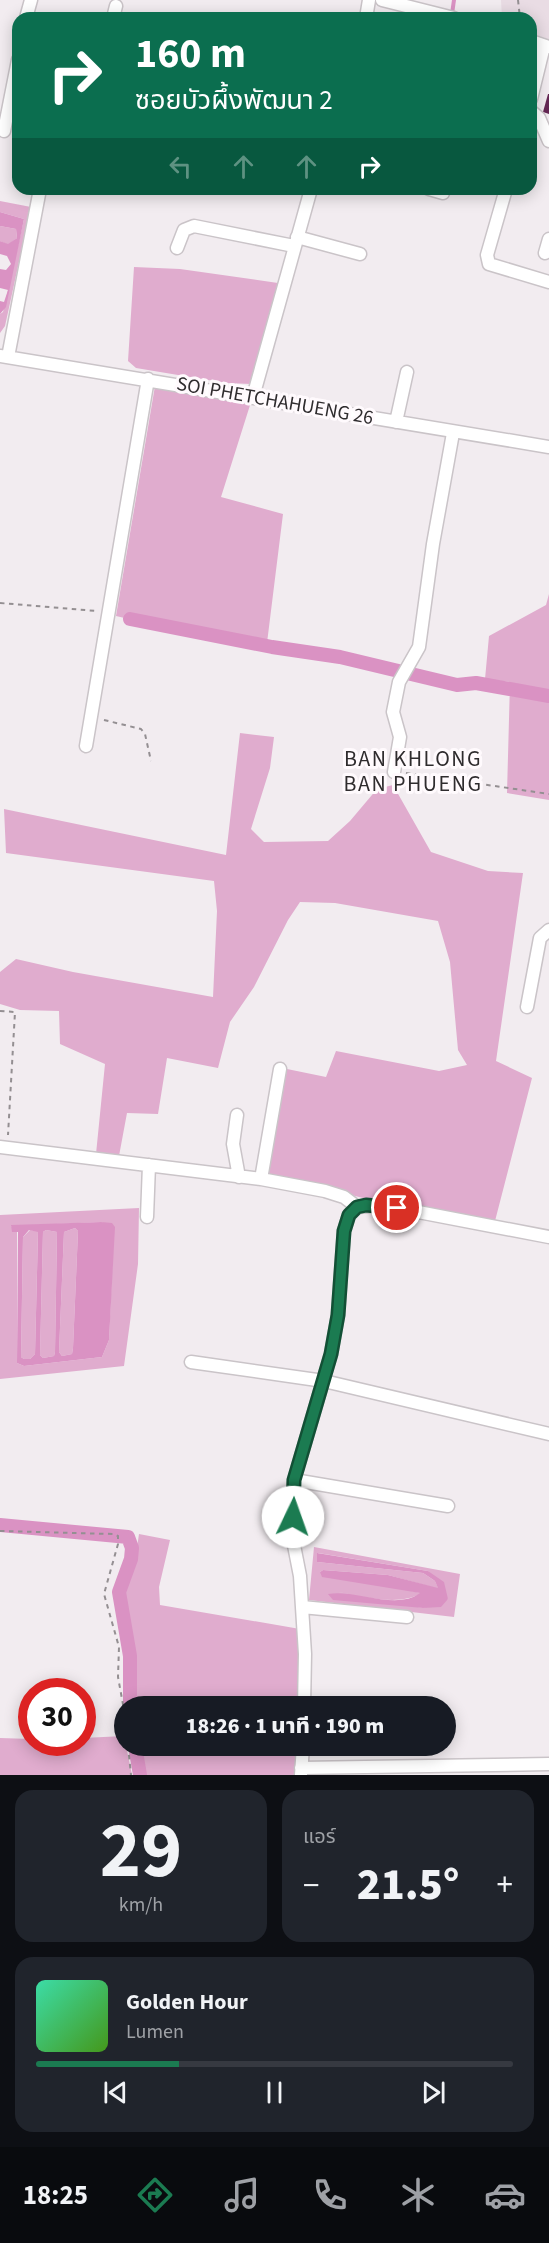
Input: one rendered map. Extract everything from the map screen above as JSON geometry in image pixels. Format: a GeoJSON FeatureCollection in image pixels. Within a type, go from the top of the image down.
{"type":"FeatureCollection","features":[{"type":"Feature","properties":{"kind":"street"},"geometry":{"type":"LineString","coordinates":[[382,0],[430,12]]}},
{"type":"Feature","properties":{"kind":"street"},"geometry":{"type":"LineString","coordinates":[[543,75],[546,46]]}},
{"type":"Feature","properties":{"kind":"street"},"geometry":{"type":"LineString","coordinates":[[2,130],[12,86]]}},
{"type":"Feature","properties":{"kind":"street"},"geometry":{"type":"LineString","coordinates":[[537,116],[549,141]]}},
{"type":"Feature","properties":{"kind":"street"},"geometry":{"type":"LineString","coordinates":[[4,356],[38,195]]}},
{"type":"Feature","properties":{"kind":"street"},"geometry":{"type":"LineString","coordinates":[[253,397],[309,195]]}},
{"type":"Feature","properties":{"kind":"street"},"geometry":{"type":"LineString","coordinates":[[504,195],[487,255],[489,264],[549,282]]}},
{"type":"Feature","properties":{"kind":"street"},"geometry":{"type":"LineString","coordinates":[[177,248],[184,230],[194,226],[296,241],[360,254]]}},
{"type":"Feature","properties":{"kind":"street"},"geometry":{"type":"LineString","coordinates":[[545,253],[549,239]]}},
{"type":"Feature","properties":{"kind":"street","name":"SOI PHETCHAHUENG 26"},"geometry":{"type":"LineString","coordinates":[[4,356],[453,433],[549,447]]}},
{"type":"Feature","properties":{"kind":"street"},"geometry":{"type":"LineString","coordinates":[[396,422],[407,372]]}},
{"type":"Feature","properties":{"kind":"street"},"geometry":{"type":"LineString","coordinates":[[86,746],[148,379]]}},
{"type":"Feature","properties":{"kind":"street"},"geometry":{"type":"LineString","coordinates":[[394,772],[400,737],[393,712],[404,673],[419,647],[433,544],[453,433]]}},
{"type":"Feature","properties":{"kind":"street"},"geometry":{"type":"LineString","coordinates":[[527,1007],[540,938],[549,930]]}},
{"type":"Feature","properties":{"kind":"street"},"geometry":{"type":"LineString","coordinates":[[261,1179],[280,1069]]}},
{"type":"Feature","properties":{"kind":"street"},"geometry":{"type":"LineString","coordinates":[[237,1115],[233,1144],[239,1177]]}},
{"type":"Feature","properties":{"kind":"street"},"geometry":{"type":"LineString","coordinates":[[4,1147],[261,1179],[344,1197],[357,1207]]}},
{"type":"Feature","properties":{"kind":"street"},"geometry":{"type":"LineString","coordinates":[[147,1217],[149,1165]]}},
{"type":"Feature","properties":{"kind":"street"},"geometry":{"type":"LineString","coordinates":[[304,1696],[306,1654],[300,1576],[292,1535],[294,1480],[324,1381],[338,1315],[344,1231],[349,1215],[357,1207],[382,1205],[549,1237]]}},
{"type":"Feature","properties":{"kind":"street"},"geometry":{"type":"LineString","coordinates":[[191,1362],[324,1381],[549,1434]]}},
{"type":"Feature","properties":{"kind":"street"},"geometry":{"type":"LineString","coordinates":[[294,1480],[448,1506]]}},
{"type":"Feature","properties":{"kind":"street"},"geometry":{"type":"LineString","coordinates":[[302,1607],[407,1617]]}},
{"type":"Feature","properties":{"kind":"street"},"geometry":{"type":"LineString","coordinates":[[302,1756],[301,1772],[483,1770],[549,1764]]}},
{"type":"Feature","properties":{"kind":"path"},"geometry":{"type":"LineString","coordinates":[[0,603],[107,612]]}},
{"type":"Feature","properties":{"kind":"path"},"geometry":{"type":"LineString","coordinates":[[90,717],[141,729],[148,742],[151,761]]}},
{"type":"Feature","properties":{"kind":"path"},"geometry":{"type":"LineString","coordinates":[[394,772],[549,794]]}},
{"type":"Feature","properties":{"kind":"path"},"geometry":{"type":"LineString","coordinates":[[0,1011],[15,1012],[4,1147]]}},
{"type":"Feature","properties":{"kind":"path"},"geometry":{"type":"LineString","coordinates":[[0,1532],[113,1534],[118,1536],[118,1544],[104,1593],[119,1647],[118,1677],[121,1696]]}},
{"type":"Feature","properties":{"kind":"path"},"geometry":{"type":"LineString","coordinates":[[130,1756],[131,1775]]}},
{"type":"Feature","properties":{"kind":"shaded area"},"geometry":{"type":"Polygon","coordinates":[[[501,0],[549,0],[549,39],[537,36],[537,12],[502,12],[501,0]]]}},
{"type":"Feature","properties":{"kind":"shaded area"},"geometry":{"type":"Polygon","coordinates":[[[0,201],[31,207],[5,326],[0,333],[0,314],[3,312],[24,219],[0,212],[0,201]]]}},
{"type":"Feature","properties":{"kind":"shaded area"},"geometry":{"type":"Polygon","coordinates":[[[0,212],[24,219],[6,307],[0,314],[0,301],[4,302],[8,290],[0,288],[0,269],[6,270],[11,264],[7,256],[0,254],[0,241],[8,244],[17,238],[16,229],[0,226],[0,212]]]}},
{"type":"Feature","properties":{"kind":"shaded area"},"geometry":{"type":"Polygon","coordinates":[[[0,226],[16,229],[17,238],[8,245],[0,241],[0,226]]]}},
{"type":"Feature","properties":{"kind":"shaded area"},"geometry":{"type":"Polygon","coordinates":[[[134,267],[180,269],[278,283],[251,384],[226,383],[136,368],[128,361],[134,267]]]}},
{"type":"Feature","properties":{"kind":"shaded area"},"geometry":{"type":"Polygon","coordinates":[[[155,386],[251,402],[221,497],[283,514],[266,651],[116,616],[155,386]]]}},
{"type":"Feature","properties":{"kind":"shaded area"},"geometry":{"type":"Polygon","coordinates":[[[549,594],[549,800],[507,793],[510,682],[485,679],[489,636],[546,605],[549,594]]]}},
{"type":"Feature","properties":{"kind":"shaded area"},"geometry":{"type":"Polygon","coordinates":[[[240,733],[274,737],[270,768],[251,829],[264,842],[328,841],[350,821],[377,789],[393,785],[431,852],[488,871],[523,873],[496,1061],[532,1078],[495,1221],[367,1199],[268,1174],[287,1069],[326,1077],[336,1051],[439,1071],[467,1065],[458,1050],[450,962],[438,921],[335,903],[300,902],[288,920],[254,987],[230,1022],[218,1068],[167,1058],[158,1114],[127,1113],[119,1156],[96,1154],[105,1064],[60,1044],[59,1011],[20,1010],[0,1004],[0,972],[16,959],[73,972],[213,997],[217,911],[214,881],[6,853],[4,809],[226,855],[240,733]]]}},
{"type":"Feature","properties":{"kind":"shaded area"},"geometry":{"type":"Polygon","coordinates":[[[139,1208],[138,1264],[124,1366],[0,1379],[0,1215],[139,1208]],[[101,1222],[11,1226],[17,1231],[17,1363],[24,1366],[102,1357],[109,1340],[114,1227],[101,1222]]]}},
{"type":"Feature","properties":{"kind":"shaded area"},"geometry":{"type":"Polygon","coordinates":[[[101,1222],[112,1223],[115,1227],[109,1340],[102,1357],[24,1366],[17,1363],[18,1232],[12,1232],[11,1225],[101,1222]],[[75,1228],[64,1232],[59,1352],[62,1356],[72,1354],[73,1348],[78,1231],[75,1228]],[[29,1230],[23,1237],[21,1357],[30,1359],[35,1354],[38,1232],[29,1230]],[[46,1230],[43,1232],[40,1355],[43,1358],[54,1356],[55,1352],[57,1232],[46,1230]]]}},
{"type":"Feature","properties":{"kind":"shaded area"},"geometry":{"type":"Polygon","coordinates":[[[75,1228],[78,1231],[73,1348],[72,1354],[62,1356],[59,1352],[64,1232],[75,1228]]]}},
{"type":"Feature","properties":{"kind":"shaded area"},"geometry":{"type":"Polygon","coordinates":[[[30,1230],[38,1231],[35,1354],[30,1359],[24,1359],[21,1357],[23,1237],[30,1230]]]}},
{"type":"Feature","properties":{"kind":"shaded area"},"geometry":{"type":"Polygon","coordinates":[[[46,1230],[57,1232],[55,1352],[54,1356],[43,1358],[40,1355],[43,1232],[46,1230]]]}},
{"type":"Feature","properties":{"kind":"shaded area"},"geometry":{"type":"Polygon","coordinates":[[[139,1534],[170,1540],[159,1587],[160,1605],[300,1629],[299,1696],[134,1696],[135,1676],[124,1592],[134,1568],[139,1534]]]}},
{"type":"Feature","properties":{"kind":"shaded area"},"geometry":{"type":"Polygon","coordinates":[[[314,1547],[460,1574],[454,1617],[309,1600],[314,1547]],[[318,1553],[317,1562],[423,1573],[435,1581],[439,1589],[388,1575],[323,1570],[320,1572],[421,1593],[392,1600],[372,1598],[423,1608],[448,1599],[428,1571],[318,1553]]]}},
{"type":"Feature","properties":{"kind":"shaded area"},"geometry":{"type":"Polygon","coordinates":[[[317,1553],[428,1571],[444,1582],[448,1599],[441,1607],[423,1608],[333,1600],[328,1594],[351,1594],[399,1600],[420,1593],[322,1577],[320,1572],[323,1570],[388,1575],[438,1588],[435,1581],[423,1573],[317,1562],[317,1553]]]}},
{"type":"Feature","properties":{"kind":"shaded area"},"geometry":{"type":"Polygon","coordinates":[[[114,1736],[114,1756],[128,1756],[132,1775],[0,1775],[0,1738],[18,1739],[18,1756],[96,1756],[96,1737],[114,1736]]]}},
{"type":"Feature","properties":{"kind":"shaded area"},"geometry":{"type":"Polygon","coordinates":[[[143,1756],[296,1756],[295,1775],[146,1775],[143,1756]]]}},
{"type":"Feature","properties":{"kind":"building"},"geometry":{"type":"Polygon","coordinates":[[[549,94],[549,114],[543,112],[549,94]]]}},
{"type":"Feature","properties":{"kind":"waterway"},"geometry":{"type":"LineString","coordinates":[[452,12],[454,0]]}},
{"type":"Feature","properties":{"kind":"waterway"},"geometry":{"type":"LineString","coordinates":[[130,619],[272,647],[340,657],[457,685],[476,683],[549,696]]}},
{"type":"Feature","properties":{"kind":"waterway"},"geometry":{"type":"LineString","coordinates":[[0,1525],[128,1537],[132,1548],[131,1559],[119,1592],[130,1656],[130,1696]]}},
{"type":"Feature","properties":{"kind":"waterway"},"geometry":{"type":"LineString","coordinates":[[137,1756],[140,1775]]}},
{"type":"Feature","properties":{"kind":"district","name":"BAN KHLONG BAN PHUENG"},"geometry":{"type":"Point","coordinates":[413,772]}},
{"type":"Feature","properties":{"kind":"route"},"geometry":{"type":"LineString","coordinates":[[293,1517],[294,1480],[331,1354],[338,1315],[344,1231],[349,1215],[357,1207],[366,1205],[397,1208]]}}]}
